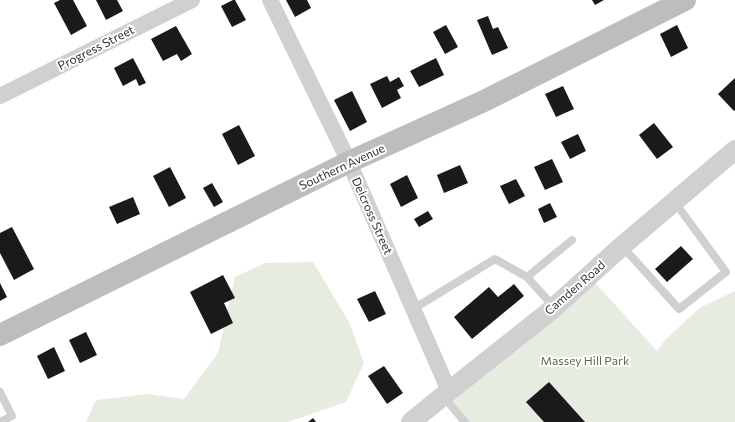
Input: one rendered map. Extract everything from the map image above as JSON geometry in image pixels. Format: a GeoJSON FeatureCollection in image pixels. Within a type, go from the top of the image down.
{"type":"FeatureCollection","features":[{"type":"Feature","properties":{"kind":"main road","name":"Southern Avenue"},"geometry":{"type":"LineString","coordinates":[[0,334],[349,162],[484,101],[685,0]]}},
{"type":"Feature","properties":{"kind":"street","name":"Progress Street"},"geometry":{"type":"LineString","coordinates":[[0,96],[192,0]]}},
{"type":"Feature","properties":{"kind":"street","name":"Delcross Street"},"geometry":{"type":"LineString","coordinates":[[270,0],[349,162],[413,309],[446,393]]}},
{"type":"Feature","properties":{"kind":"street","name":"Camden Road"},"geometry":{"type":"LineString","coordinates":[[411,422],[554,307],[622,246],[735,150]]}},
{"type":"Feature","properties":{"kind":"lane"},"geometry":{"type":"LineString","coordinates":[[622,246],[679,309],[726,272],[674,202]]}},
{"type":"Feature","properties":{"kind":"lane"},"geometry":{"type":"LineString","coordinates":[[527,277],[572,240]]}},
{"type":"Feature","properties":{"kind":"lane"},"geometry":{"type":"LineString","coordinates":[[413,309],[495,259],[527,277],[554,307]]}},
{"type":"Feature","properties":{"kind":"lane"},"geometry":{"type":"LineString","coordinates":[[0,392],[12,416],[0,422]]}},
{"type":"Feature","properties":{"kind":"lane"},"geometry":{"type":"LineString","coordinates":[[446,393],[465,422]]}},
{"type":"Feature","properties":{"kind":"green space"},"geometry":{"type":"Polygon","coordinates":[[[313,262],[349,322],[364,363],[346,402],[288,422],[86,422],[96,400],[147,394],[184,399],[218,353],[235,277],[265,263],[313,262]]]}},
{"type":"Feature","properties":{"kind":"green space","name":"Massey Hill Park"},"geometry":{"type":"Polygon","coordinates":[[[589,276],[657,351],[666,339],[701,307],[735,291],[735,422],[460,422],[447,407],[589,276]]]}},
{"type":"Feature","properties":{"kind":"building"},"geometry":{"type":"Polygon","coordinates":[[[60,0],[73,0],[87,26],[71,35],[54,3],[60,0]]]}},
{"type":"Feature","properties":{"kind":"building"},"geometry":{"type":"Polygon","coordinates":[[[96,0],[117,0],[123,11],[106,20],[96,0]]]}},
{"type":"Feature","properties":{"kind":"building"},"geometry":{"type":"Polygon","coordinates":[[[235,0],[246,20],[232,27],[221,6],[235,0]]]}},
{"type":"Feature","properties":{"kind":"building"},"geometry":{"type":"Polygon","coordinates":[[[286,0],[307,0],[311,8],[295,17],[286,0]]]}},
{"type":"Feature","properties":{"kind":"building"},"geometry":{"type":"Polygon","coordinates":[[[592,0],[604,0],[595,5],[592,0]]]}},
{"type":"Feature","properties":{"kind":"building"},"geometry":{"type":"Polygon","coordinates":[[[488,16],[493,29],[498,27],[508,48],[492,55],[477,20],[488,16]]]}},
{"type":"Feature","properties":{"kind":"building"},"geometry":{"type":"Polygon","coordinates":[[[446,25],[458,47],[445,54],[433,32],[446,25]]]}},
{"type":"Feature","properties":{"kind":"building"},"geometry":{"type":"Polygon","coordinates":[[[677,25],[688,48],[671,57],[660,34],[677,25]]]}},
{"type":"Feature","properties":{"kind":"building"},"geometry":{"type":"Polygon","coordinates":[[[176,26],[192,54],[181,61],[177,54],[163,61],[151,39],[176,26]]]}},
{"type":"Feature","properties":{"kind":"building"},"geometry":{"type":"Polygon","coordinates":[[[133,58],[146,83],[139,86],[136,79],[123,86],[114,68],[133,58]]]}},
{"type":"Feature","properties":{"kind":"building"},"geometry":{"type":"Polygon","coordinates":[[[436,58],[444,75],[419,87],[410,71],[436,58]]]}},
{"type":"Feature","properties":{"kind":"building"},"geometry":{"type":"Polygon","coordinates":[[[387,76],[390,82],[399,77],[404,86],[397,90],[401,98],[382,108],[370,84],[387,76]]]}},
{"type":"Feature","properties":{"kind":"building"},"geometry":{"type":"Polygon","coordinates":[[[735,78],[735,110],[734,111],[718,94],[735,78]]]}},
{"type":"Feature","properties":{"kind":"building"},"geometry":{"type":"Polygon","coordinates":[[[563,86],[574,109],[556,117],[545,94],[563,86]]]}},
{"type":"Feature","properties":{"kind":"building"},"geometry":{"type":"Polygon","coordinates":[[[352,91],[367,122],[350,131],[334,100],[352,91]]]}},
{"type":"Feature","properties":{"kind":"building"},"geometry":{"type":"Polygon","coordinates":[[[654,123],[673,147],[657,159],[639,135],[654,123]]]}},
{"type":"Feature","properties":{"kind":"building"},"geometry":{"type":"Polygon","coordinates":[[[239,125],[255,156],[238,165],[222,134],[239,125]]]}},
{"type":"Feature","properties":{"kind":"building"},"geometry":{"type":"Polygon","coordinates":[[[578,134],[586,151],[570,159],[561,142],[578,134]]]}},
{"type":"Feature","properties":{"kind":"building"},"geometry":{"type":"Polygon","coordinates":[[[552,159],[563,182],[545,190],[534,167],[552,159]]]}},
{"type":"Feature","properties":{"kind":"building"},"geometry":{"type":"Polygon","coordinates":[[[460,165],[468,183],[444,193],[437,175],[460,165]]]}},
{"type":"Feature","properties":{"kind":"building"},"geometry":{"type":"Polygon","coordinates":[[[170,167],[186,198],[169,207],[153,176],[170,167]]]}},
{"type":"Feature","properties":{"kind":"building"},"geometry":{"type":"Polygon","coordinates":[[[407,175],[418,198],[401,207],[390,184],[407,175]]]}},
{"type":"Feature","properties":{"kind":"building"},"geometry":{"type":"Polygon","coordinates":[[[516,179],[525,196],[509,204],[500,186],[516,179]]]}},
{"type":"Feature","properties":{"kind":"building"},"geometry":{"type":"Polygon","coordinates":[[[212,183],[223,202],[214,207],[203,188],[212,183]]]}},
{"type":"Feature","properties":{"kind":"building"},"geometry":{"type":"Polygon","coordinates":[[[133,197],[140,214],[117,224],[109,207],[133,197]]]}},
{"type":"Feature","properties":{"kind":"building"},"geometry":{"type":"Polygon","coordinates":[[[550,203],[557,217],[544,223],[538,209],[550,203]]]}},
{"type":"Feature","properties":{"kind":"building"},"geometry":{"type":"Polygon","coordinates":[[[428,211],[433,219],[419,227],[414,219],[428,211]]]}},
{"type":"Feature","properties":{"kind":"building"},"geometry":{"type":"Polygon","coordinates":[[[12,227],[34,269],[14,280],[0,253],[0,233],[12,227]]]}},
{"type":"Feature","properties":{"kind":"building"},"geometry":{"type":"Polygon","coordinates":[[[681,246],[693,259],[667,282],[655,269],[681,246]]]}},
{"type":"Feature","properties":{"kind":"building"},"geometry":{"type":"Polygon","coordinates":[[[223,275],[235,298],[224,303],[233,323],[211,334],[190,292],[223,275]]]}},
{"type":"Feature","properties":{"kind":"building"},"geometry":{"type":"Polygon","coordinates":[[[0,283],[7,297],[0,301],[0,283]]]}},
{"type":"Feature","properties":{"kind":"building"},"geometry":{"type":"Polygon","coordinates":[[[514,284],[524,296],[472,339],[454,317],[489,287],[498,297],[514,284]]]}},
{"type":"Feature","properties":{"kind":"building"},"geometry":{"type":"Polygon","coordinates":[[[375,291],[386,314],[369,322],[357,299],[375,291]]]}},
{"type":"Feature","properties":{"kind":"building"},"geometry":{"type":"Polygon","coordinates":[[[86,332],[97,355],[80,363],[69,340],[86,332]]]}},
{"type":"Feature","properties":{"kind":"building"},"geometry":{"type":"Polygon","coordinates":[[[54,347],[65,371],[48,379],[37,356],[54,347]]]}},
{"type":"Feature","properties":{"kind":"building"},"geometry":{"type":"Polygon","coordinates":[[[384,366],[403,393],[387,404],[368,376],[384,366]]]}},
{"type":"Feature","properties":{"kind":"building"},"geometry":{"type":"Polygon","coordinates":[[[549,382],[585,422],[544,422],[526,402],[549,382]]]}},
{"type":"Feature","properties":{"kind":"building"},"geometry":{"type":"Polygon","coordinates":[[[313,418],[316,422],[308,422],[313,418]]]}}]}
